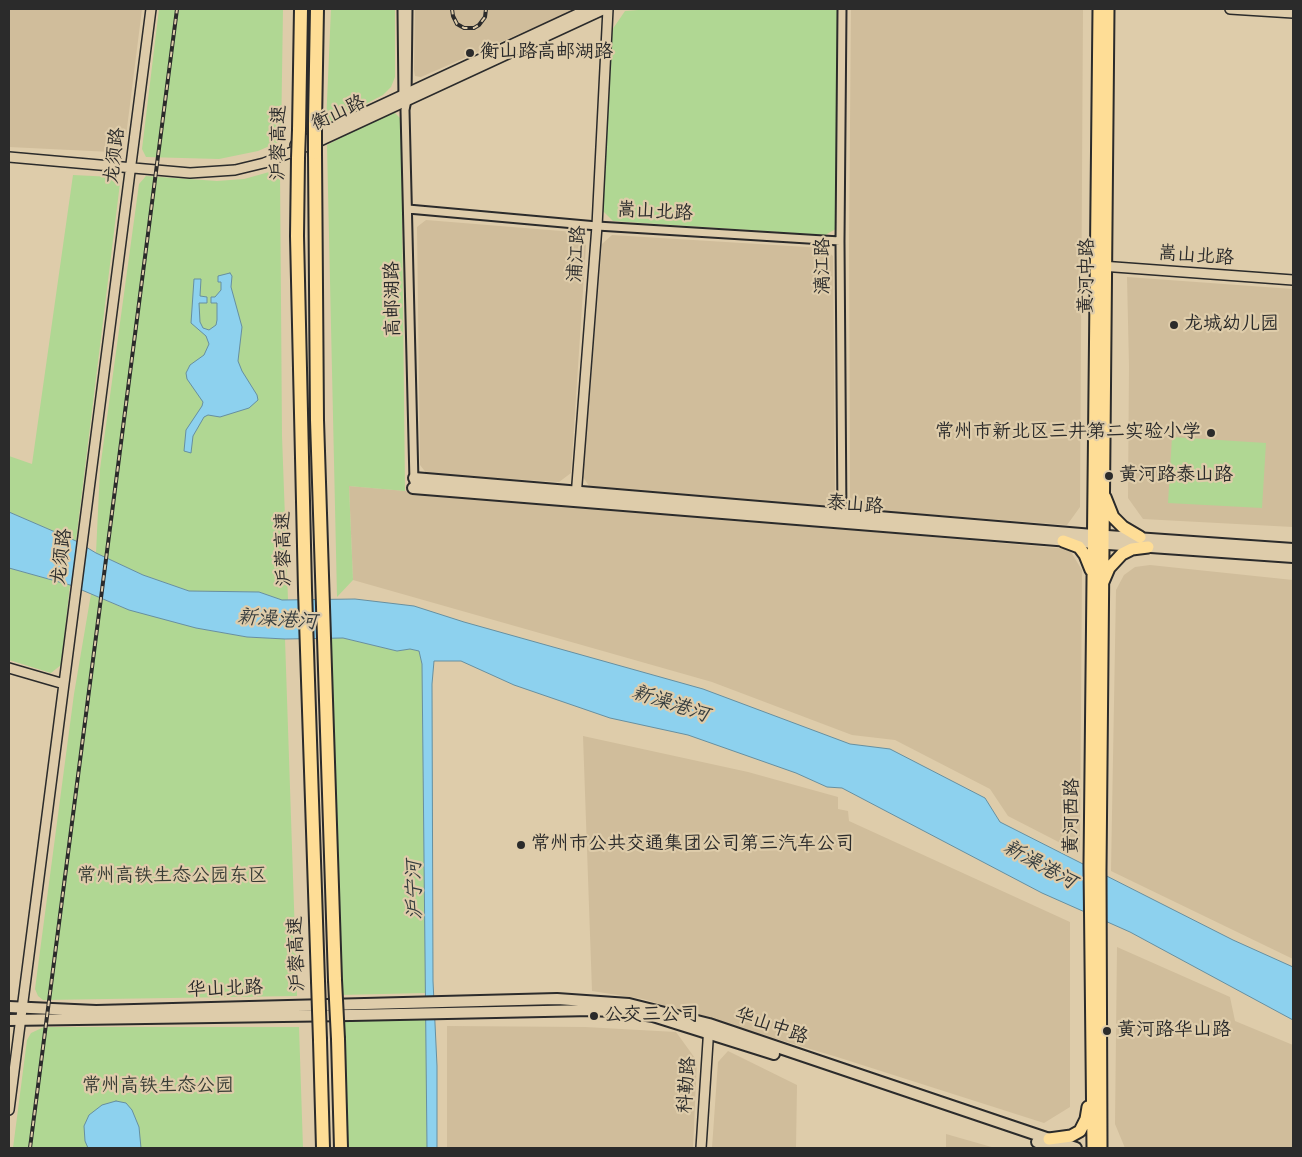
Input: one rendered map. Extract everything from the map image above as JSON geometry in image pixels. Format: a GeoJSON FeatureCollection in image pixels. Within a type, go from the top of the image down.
{"type":"FeatureCollection","features":[{"type":"Feature","properties":{"kind":"highway","name":"沪蓉高速"},"geometry":{"type":"LineString","coordinates":[[301,9],[297,236],[305,590],[324,1148]]}},
{"type":"Feature","properties":{"kind":"highway","name":"沪蓉高速"},"geometry":{"type":"LineString","coordinates":[[317,9],[315,123],[317,410],[341,1148]]}},
{"type":"Feature","properties":{"kind":"main road","name":"黄河中路"},"geometry":{"type":"LineString","coordinates":[[1098,539],[1103,487],[1099,9]]}},
{"type":"Feature","properties":{"kind":"main road","name":"黄河中路"},"geometry":{"type":"LineString","coordinates":[[1098,539],[1101,266],[1108,9]]}},
{"type":"Feature","properties":{"kind":"main road","name":"泰山路"},"geometry":{"type":"LineString","coordinates":[[414,483],[1098,539],[1148,547],[1293,558]]}},
{"type":"Feature","properties":{"kind":"main road"},"geometry":{"type":"LineString","coordinates":[[1103,487],[1107,504],[1113,517],[1123,527],[1140,537]]}},
{"type":"Feature","properties":{"kind":"main road","name":"泰山路"},"geometry":{"type":"LineString","coordinates":[[842,518],[1063,540],[1140,537],[1293,549]]}},
{"type":"Feature","properties":{"kind":"main road","name":"黄河西路"},"geometry":{"type":"LineString","coordinates":[[1093,1148],[1092,1078],[1098,539]]}},
{"type":"Feature","properties":{"kind":"main road"},"geometry":{"type":"LineString","coordinates":[[1063,540],[1078,547],[1085,555],[1098,583],[1122,554],[1148,547]]}},
{"type":"Feature","properties":{"kind":"main road","name":"黄河西路"},"geometry":{"type":"LineString","coordinates":[[1095,922],[1101,1148]]}},
{"type":"Feature","properties":{"kind":"main road","name":"华山中路"},"geometry":{"type":"LineString","coordinates":[[443,1001],[557,999],[629,1004],[709,1029],[1051,1146],[1076,1148]]}},
{"type":"Feature","properties":{"kind":"main road","name":"华山北路"},"geometry":{"type":"LineString","coordinates":[[9,1007],[96,1011],[443,1001]]}},
{"type":"Feature","properties":{"kind":"main road","name":"华山中路"},"geometry":{"type":"LineString","coordinates":[[442,1013],[592,1010],[628,1012],[709,1029]]}},
{"type":"Feature","properties":{"kind":"main road","name":"华山北路"},"geometry":{"type":"LineString","coordinates":[[9,1020],[442,1013]]}},
{"type":"Feature","properties":{"kind":"main road"},"geometry":{"type":"LineString","coordinates":[[1051,1146],[1080,1131],[1086,1119],[1092,1078]]}},
{"type":"Feature","properties":{"kind":"main road"},"geometry":{"type":"LineString","coordinates":[[1101,1110],[1111,1148]]}},
{"type":"Feature","properties":{"kind":"street","name":"龙须路"},"geometry":{"type":"LineString","coordinates":[[9,1110],[151,9]]}},
{"type":"Feature","properties":{"kind":"street","name":"高邮湖路"},"geometry":{"type":"LineString","coordinates":[[402,9],[414,483]]}},
{"type":"Feature","properties":{"kind":"street","name":"高邮湖路"},"geometry":{"type":"LineString","coordinates":[[405,100],[408,9]]}},
{"type":"Feature","properties":{"kind":"street","name":"衡山路"},"geometry":{"type":"LineString","coordinates":[[405,100],[588,9]]}},
{"type":"Feature","properties":{"kind":"street","name":"衡山路"},"geometry":{"type":"LineString","coordinates":[[9,157],[131,166],[225,167],[247,162],[279,152],[405,100],[607,9]]}},
{"type":"Feature","properties":{"kind":"street","name":"浦江路"},"geometry":{"type":"LineString","coordinates":[[576,496],[597,226],[607,9]]}},
{"type":"Feature","properties":{"kind":"street","name":"漓江路"},"geometry":{"type":"LineString","coordinates":[[842,9],[840,241],[842,518]]}},
{"type":"Feature","properties":{"kind":"street"},"geometry":{"type":"LineString","coordinates":[[1230,9],[1293,13]]}},
{"type":"Feature","properties":{"kind":"street","name":"衡山路"},"geometry":{"type":"LineString","coordinates":[[9,151],[131,166]]}},
{"type":"Feature","properties":{"kind":"street","name":"嵩山北路"},"geometry":{"type":"LineString","coordinates":[[408,209],[597,226],[840,241]]}},
{"type":"Feature","properties":{"kind":"street","name":"嵩山北路"},"geometry":{"type":"LineString","coordinates":[[1101,266],[1293,280]]}},
{"type":"Feature","properties":{"kind":"street"},"geometry":{"type":"LineString","coordinates":[[9,668],[64,684]]}},
{"type":"Feature","properties":{"kind":"street","name":"科勒路"},"geometry":{"type":"LineString","coordinates":[[701,1148],[709,1029]]}},
{"type":"Feature","properties":{"kind":"shaded area"},"geometry":{"type":"Polygon","coordinates":[[[9,9],[142,9],[126,136],[112,152],[9,147],[9,9]]]}},
{"type":"Feature","properties":{"kind":"shaded area"},"geometry":{"type":"Polygon","coordinates":[[[415,9],[576,9],[421,77],[415,76],[414,70],[415,9]]]}},
{"type":"Feature","properties":{"kind":"shaded area"},"geometry":{"type":"Polygon","coordinates":[[[851,9],[1083,10],[1080,507],[1067,525],[857,509],[850,497],[849,241],[851,9]]]}},
{"type":"Feature","properties":{"kind":"shaded area"},"geometry":{"type":"Polygon","coordinates":[[[426,220],[574,232],[586,245],[571,473],[559,482],[427,474],[420,465],[417,227],[426,220]]]}},
{"type":"Feature","properties":{"kind":"shaded area"},"geometry":{"type":"Polygon","coordinates":[[[612,235],[823,248],[833,256],[835,499],[826,506],[591,489],[583,477],[602,244],[612,235]]]}},
{"type":"Feature","properties":{"kind":"shaded area","name":"常州市新北区三井第二实验小学"},"geometry":{"type":"Polygon","coordinates":[[[1127,277],[1293,289],[1293,527],[1143,519],[1128,498],[1129,366],[1127,277]]]}},
{"type":"Feature","properties":{"kind":"shaded area"},"geometry":{"type":"Polygon","coordinates":[[[349,486],[1069,549],[1082,570],[1080,853],[1008,816],[990,789],[895,740],[852,735],[712,682],[353,580],[349,486]]]}},
{"type":"Feature","properties":{"kind":"shaded area"},"geometry":{"type":"Polygon","coordinates":[[[1150,565],[1293,580],[1293,959],[1111,871],[1116,590],[1124,575],[1135,567],[1150,565]]]}},
{"type":"Feature","properties":{"kind":"shaded area"},"geometry":{"type":"Polygon","coordinates":[[[583,736],[748,772],[838,797],[838,809],[848,811],[849,821],[1070,922],[1070,1107],[1044,1123],[837,1057],[643,999],[592,991],[583,736]]]}},
{"type":"Feature","properties":{"kind":"shaded area"},"geometry":{"type":"Polygon","coordinates":[[[1117,947],[1230,997],[1235,1021],[1293,1045],[1293,1148],[1125,1148],[1115,1124],[1117,947]]]}},
{"type":"Feature","properties":{"kind":"shaded area"},"geometry":{"type":"Polygon","coordinates":[[[447,1026],[585,1027],[676,1032],[697,1061],[693,1148],[447,1148],[447,1026]]]}},
{"type":"Feature","properties":{"kind":"shaded area"},"geometry":{"type":"Polygon","coordinates":[[[728,1051],[797,1085],[796,1148],[712,1148],[718,1062],[728,1051]]]}},
{"type":"Feature","properties":{"kind":"shaded area"},"geometry":{"type":"Polygon","coordinates":[[[946,1134],[995,1148],[946,1148],[946,1134]]]}},
{"type":"Feature","properties":{"kind":"green space"},"geometry":{"type":"Polygon","coordinates":[[[159,9],[283,9],[281,141],[258,151],[219,159],[146,157],[142,149],[159,9]]]}},
{"type":"Feature","properties":{"kind":"green space"},"geometry":{"type":"Polygon","coordinates":[[[331,9],[395,9],[395,77],[391,87],[383,95],[326,124],[331,9]]]}},
{"type":"Feature","properties":{"kind":"green space"},"geometry":{"type":"Polygon","coordinates":[[[652,9],[838,9],[836,229],[825,235],[613,221],[602,210],[612,30],[625,11],[652,9]]]}},
{"type":"Feature","properties":{"kind":"green space"},"geometry":{"type":"Polygon","coordinates":[[[393,111],[401,119],[405,491],[349,486],[353,580],[337,597],[327,145],[393,111]]]}},
{"type":"Feature","properties":{"kind":"green space"},"geometry":{"type":"Polygon","coordinates":[[[280,169],[282,436],[288,600],[282,600],[259,592],[189,591],[143,575],[96,553],[100,469],[139,184],[146,176],[217,181],[244,179],[280,169]]]}},
{"type":"Feature","properties":{"kind":"green space"},"geometry":{"type":"Polygon","coordinates":[[[73,175],[113,177],[120,183],[76,541],[9,512],[9,456],[32,464],[73,175]]]}},
{"type":"Feature","properties":{"kind":"green space"},"geometry":{"type":"Polygon","coordinates":[[[1172,437],[1266,443],[1262,508],[1168,503],[1172,437]]]}},
{"type":"Feature","properties":{"kind":"green space"},"geometry":{"type":"Polygon","coordinates":[[[9,568],[70,585],[61,665],[51,673],[9,660],[9,568]]]}},
{"type":"Feature","properties":{"kind":"green space","name":"常州高铁生态公园东区"},"geometry":{"type":"Polygon","coordinates":[[[91,594],[121,607],[196,628],[247,637],[285,639],[297,996],[43,1000],[38,996],[35,989],[74,694],[91,594]]]}},
{"type":"Feature","properties":{"kind":"green space"},"geometry":{"type":"Polygon","coordinates":[[[329,638],[343,638],[397,651],[410,649],[419,651],[422,664],[426,993],[340,995],[329,638]]]}},
{"type":"Feature","properties":{"kind":"green space"},"geometry":{"type":"Polygon","coordinates":[[[426,1019],[427,1148],[346,1148],[342,1020],[426,1019]]]}},
{"type":"Feature","properties":{"kind":"green space","name":"常州高铁生态公园"},"geometry":{"type":"Polygon","coordinates":[[[44,1027],[299,1027],[303,1148],[13,1148],[27,1040],[31,1033],[44,1027]]]}},
{"type":"Feature","properties":{"kind":"water"},"geometry":{"type":"Polygon","coordinates":[[[230,273],[232,276],[231,287],[242,327],[238,361],[258,400],[249,408],[220,417],[208,415],[204,417],[193,436],[191,453],[184,451],[186,430],[203,402],[187,379],[186,373],[190,365],[204,355],[209,344],[206,336],[191,323],[194,279],[201,279],[200,296],[207,297],[207,303],[199,303],[200,322],[203,328],[209,330],[216,325],[217,320],[217,303],[211,303],[211,297],[215,297],[221,290],[221,282],[218,282],[218,276],[230,273]]]}},
{"type":"Feature","properties":{"kind":"water","name":"新澡港河"},"geometry":{"type":"Polygon","coordinates":[[[9,512],[76,541],[96,553],[143,575],[189,591],[259,592],[282,600],[355,599],[414,606],[464,622],[703,689],[850,744],[890,749],[985,798],[1000,822],[1233,940],[1293,967],[1293,1020],[1130,932],[1042,893],[842,788],[827,787],[796,773],[688,735],[610,718],[514,685],[461,661],[434,661],[432,684],[433,981],[437,1066],[437,1148],[427,1148],[422,664],[419,651],[410,649],[397,651],[343,638],[285,639],[247,637],[196,628],[129,610],[70,585],[9,568],[9,512]]]}},
{"type":"Feature","properties":{"kind":"water"},"geometry":{"type":"Polygon","coordinates":[[[116,1101],[126,1103],[132,1110],[139,1127],[141,1148],[88,1148],[85,1141],[84,1126],[89,1115],[102,1105],[116,1101]]]}},
{"type":"Feature","properties":{"kind":"railway"},"geometry":{"type":"LineString","coordinates":[[30,1148],[177,9]]}},
{"type":"Feature","properties":{"kind":"railway"},"geometry":{"type":"LineString","coordinates":[[452,9],[457,24],[464,28],[474,28],[479,25],[485,17],[486,9]]}},
{"type":"Feature","properties":{"kind":"place","name":"衡山路高邮湖路"},"geometry":{"type":"Point","coordinates":[470,53]}},
{"type":"Feature","properties":{"kind":"place","name":"龙城幼儿园"},"geometry":{"type":"Point","coordinates":[1174,325]}},
{"type":"Feature","properties":{"kind":"place","name":"常州市新北区三井第二实验小学"},"geometry":{"type":"Point","coordinates":[1211,433]}},
{"type":"Feature","properties":{"kind":"place","name":"黄河路泰山路"},"geometry":{"type":"Point","coordinates":[1109,476]}},
{"type":"Feature","properties":{"kind":"place","name":"常州市公共交通集团公司第三汽车公司"},"geometry":{"type":"Point","coordinates":[521,845]}},
{"type":"Feature","properties":{"kind":"place","name":"公交三公司"},"geometry":{"type":"Point","coordinates":[594,1016]}},
{"type":"Feature","properties":{"kind":"place","name":"黄河路华山路"},"geometry":{"type":"Point","coordinates":[1107,1031]}},
{"type":"Feature","properties":{"kind":"water label","name":"沪宁河"},"geometry":{"type":"Point","coordinates":[416,890]}}]}
